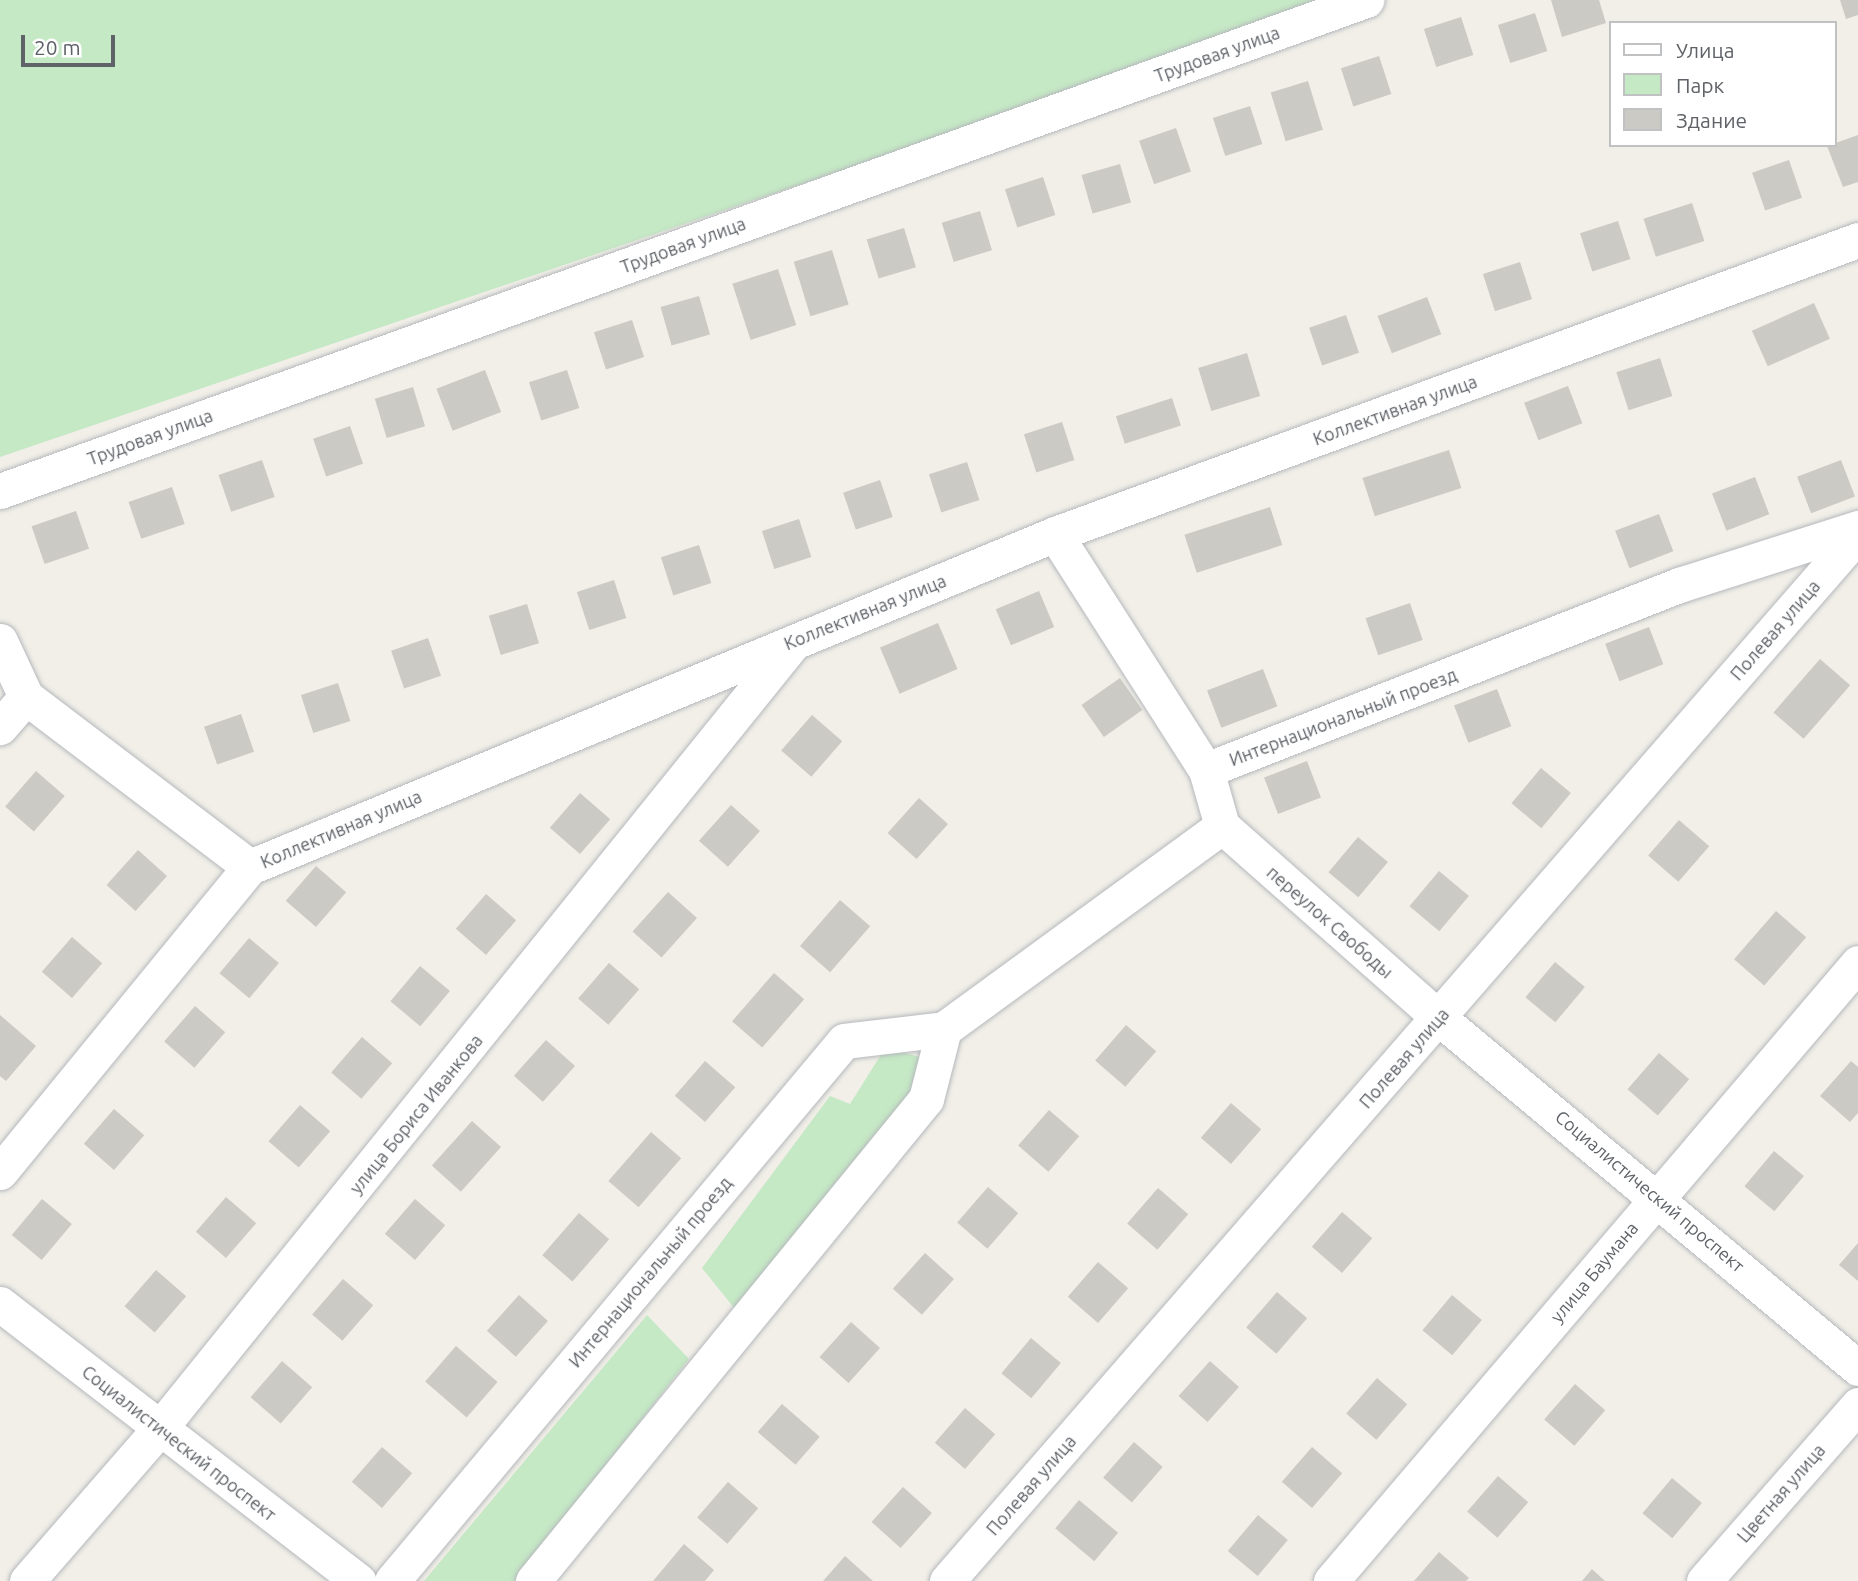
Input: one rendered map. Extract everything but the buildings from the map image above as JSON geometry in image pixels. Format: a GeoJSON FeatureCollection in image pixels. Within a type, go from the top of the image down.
{"type":"FeatureCollection","features":[{"type":"Feature","properties":{"kind":"street","name":"Трудовая улица"},"geometry":{"type":"LineString","coordinates":[[0,491],[1366,0]]}},
{"type":"Feature","properties":{"kind":"street","name":"Коллективная улица"},"geometry":{"type":"LineString","coordinates":[[0,1172],[250,867],[1055,534],[1858,240]]}},
{"type":"Feature","properties":{"kind":"street","name":"Интернациональный проезд"},"geometry":{"type":"LineString","coordinates":[[392,1581],[845,1041],[944,1029],[1222,826],[1206,770],[1679,585],[1858,528]]}},
{"type":"Feature","properties":{"kind":"street"},"geometry":{"type":"LineString","coordinates":[[1055,534],[1206,770]]}},
{"type":"Feature","properties":{"kind":"street","name":"Полевая улица"},"geometry":{"type":"LineString","coordinates":[[947,1581],[1858,534]]}},
{"type":"Feature","properties":{"kind":"street","name":"улица Бориса Иванкова"},"geometry":{"type":"LineString","coordinates":[[27,1581],[160,1428],[796,640]]}},
{"type":"Feature","properties":{"kind":"street"},"geometry":{"type":"LineString","coordinates":[[0,641],[26,697],[250,867]]}},
{"type":"Feature","properties":{"kind":"street"},"geometry":{"type":"LineString","coordinates":[[0,727],[26,697]]}},
{"type":"Feature","properties":{"kind":"street","name":"переулок Свободы"},"geometry":{"type":"LineString","coordinates":[[1222,826],[1439,1018]]}},
{"type":"Feature","properties":{"kind":"street","name":"улица Баумана"},"geometry":{"type":"LineString","coordinates":[[1331,1581],[1858,964]]}},
{"type":"Feature","properties":{"kind":"street","name":"Социалистический проспект"},"geometry":{"type":"LineString","coordinates":[[1439,1018],[1659,1195],[1858,1368]]}},
{"type":"Feature","properties":{"kind":"street"},"geometry":{"type":"LineString","coordinates":[[533,1581],[926,1099],[944,1029]]}},
{"type":"Feature","properties":{"kind":"street","name":"Социалистический проспект"},"geometry":{"type":"LineString","coordinates":[[0,1304],[358,1581]]}},
{"type":"Feature","properties":{"kind":"street","name":"Цветная улица"},"geometry":{"type":"LineString","coordinates":[[1704,1581],[1858,1405]]}},
{"type":"Feature","properties":{"kind":"green space"},"geometry":{"type":"Polygon","coordinates":[[[0,0],[1342,0],[0,457],[0,0]]]}},
{"type":"Feature","properties":{"kind":"green space"},"geometry":{"type":"Polygon","coordinates":[[[898,1051],[920,1057],[917,1092],[735,1309],[702,1268],[830,1096],[850,1104],[882,1053],[898,1051]]]}},
{"type":"Feature","properties":{"kind":"green space"},"geometry":{"type":"Polygon","coordinates":[[[647,1315],[689,1359],[515,1581],[424,1581],[647,1315]]]}}]}
